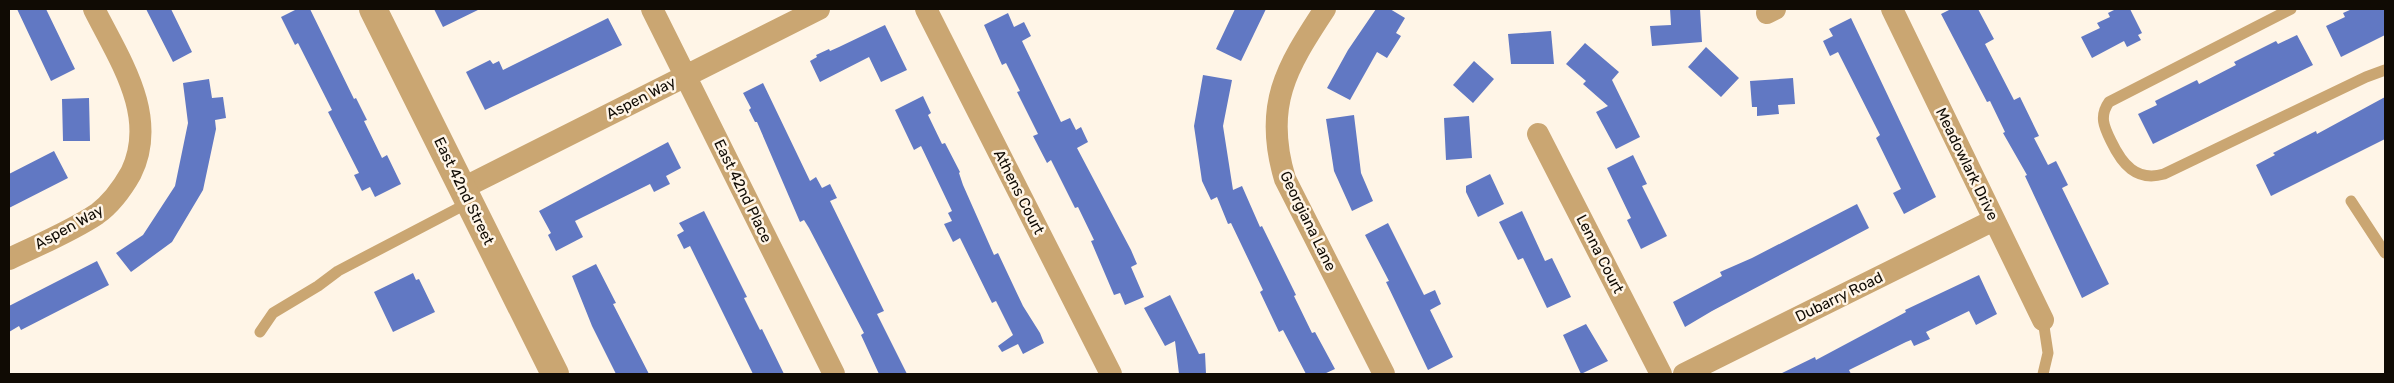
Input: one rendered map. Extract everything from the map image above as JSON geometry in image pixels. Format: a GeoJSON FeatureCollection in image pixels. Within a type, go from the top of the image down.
{"type":"FeatureCollection","features":[{"type":"Feature","properties":{"kind":"street","name":"Aspen Way"},"geometry":{"type":"LineString","coordinates":[[9,259],[82,222],[104,208],[126,182],[136,160],[141,124],[134,89],[94,9]]}},
{"type":"Feature","properties":{"kind":"street","name":"East 42nd Street"},"geometry":{"type":"LineString","coordinates":[[373,9],[555,374]]}},
{"type":"Feature","properties":{"kind":"street","name":"East 42nd Place"},"geometry":{"type":"LineString","coordinates":[[652,9],[834,374]]}},
{"type":"Feature","properties":{"kind":"street","name":"Aspen Way"},"geometry":{"type":"LineString","coordinates":[[466,195],[686,75],[819,9]]}},
{"type":"Feature","properties":{"kind":"street","name":"Athens Court"},"geometry":{"type":"LineString","coordinates":[[926,9],[1111,374]]}},
{"type":"Feature","properties":{"kind":"street","name":"Georgiana Lane"},"geometry":{"type":"LineString","coordinates":[[1325,9],[1288,69],[1278,102],[1277,145],[1285,179],[1384,374]]}},
{"type":"Feature","properties":{"kind":"street","name":"Meadowlark Drive"},"geometry":{"type":"LineString","coordinates":[[1892,9],[2043,320]]}},
{"type":"Feature","properties":{"kind":"street","name":"Lenna Court"},"geometry":{"type":"LineString","coordinates":[[1538,134],[1661,374]]}},
{"type":"Feature","properties":{"kind":"street","name":"Dubarry Road"},"geometry":{"type":"LineString","coordinates":[[1684,374],[1994,220]]}},
{"type":"Feature","properties":{"kind":"lane"},"geometry":{"type":"LineString","coordinates":[[2291,9],[2109,102],[2103,114],[2104,128],[2123,164],[2141,175],[2164,174],[2366,77],[2385,70]]}},
{"type":"Feature","properties":{"kind":"lane"},"geometry":{"type":"LineString","coordinates":[[260,332],[273,313],[318,286],[338,271],[466,195]]}},
{"type":"Feature","properties":{"kind":"lane"},"geometry":{"type":"LineString","coordinates":[[2351,201],[2385,253]]}},
{"type":"Feature","properties":{"kind":"lane"},"geometry":{"type":"LineString","coordinates":[[2043,320],[2048,353],[2043,374]]}},
{"type":"Feature","properties":{"kind":"building"},"geometry":{"type":"Polygon","coordinates":[[[17,9],[46,9],[75,69],[51,81],[17,9]]]}},
{"type":"Feature","properties":{"kind":"building"},"geometry":{"type":"Polygon","coordinates":[[[146,9],[171,9],[192,52],[173,62],[146,9]]]}},
{"type":"Feature","properties":{"kind":"building"},"geometry":{"type":"Polygon","coordinates":[[[297,9],[310,9],[354,99],[356,98],[367,120],[364,121],[382,158],[387,155],[401,184],[375,197],[370,187],[362,191],[354,175],[359,173],[328,112],[332,110],[298,43],[295,45],[281,17],[297,9]]]}},
{"type":"Feature","properties":{"kind":"building"},"geometry":{"type":"Polygon","coordinates":[[[434,9],[480,9],[443,27],[434,9]]]}},
{"type":"Feature","properties":{"kind":"building"},"geometry":{"type":"Polygon","coordinates":[[[1235,9],[1266,9],[1241,61],[1216,49],[1235,9]]]}},
{"type":"Feature","properties":{"kind":"building"},"geometry":{"type":"Polygon","coordinates":[[[1376,9],[1390,9],[1405,18],[1396,33],[1401,36],[1387,58],[1377,52],[1350,100],[1327,88],[1348,50],[1376,9]]]}},
{"type":"Feature","properties":{"kind":"building"},"geometry":{"type":"Polygon","coordinates":[[[1670,9],[1700,9],[1702,42],[1652,46],[1650,26],[1671,25],[1670,9]]]}},
{"type":"Feature","properties":{"kind":"building"},"geometry":{"type":"Polygon","coordinates":[[[1951,9],[1978,9],[1994,39],[1985,44],[2014,100],[2020,97],[2039,136],[2034,138],[2048,165],[2056,161],[2068,185],[2062,188],[2109,284],[2082,298],[2025,176],[2027,175],[2003,133],[2005,132],[1990,101],[1987,102],[1941,14],[1951,9]]]}},
{"type":"Feature","properties":{"kind":"building"},"geometry":{"type":"Polygon","coordinates":[[[2116,9],[2130,9],[2142,33],[2138,35],[2141,40],[2127,47],[2124,41],[2092,58],[2081,37],[2100,28],[2097,23],[2110,17],[2108,13],[2116,9]]]}},
{"type":"Feature","properties":{"kind":"building"},"geometry":{"type":"Polygon","coordinates":[[[2352,9],[2385,9],[2385,35],[2341,57],[2326,26],[2345,17],[2343,13],[2352,9]]]}},
{"type":"Feature","properties":{"kind":"building"},"geometry":{"type":"Polygon","coordinates":[[[1008,13],[1014,27],[1024,22],[1031,36],[1022,41],[1061,122],[1070,118],[1076,130],[1081,127],[1088,142],[1077,148],[1131,250],[1137,264],[1131,267],[1144,297],[1125,305],[1120,293],[1114,295],[1091,241],[1094,240],[1078,207],[1075,208],[1051,160],[1047,163],[1033,136],[1038,134],[1017,92],[1020,91],[1006,63],[1002,65],[984,25],[1008,13]]]}},
{"type":"Feature","properties":{"kind":"building"},"geometry":{"type":"Polygon","coordinates":[[[608,18],[622,45],[485,110],[466,72],[490,60],[493,64],[499,61],[503,70],[608,18]]]}},
{"type":"Feature","properties":{"kind":"building"},"geometry":{"type":"Polygon","coordinates":[[[1851,18],[1936,197],[1904,214],[1893,193],[1901,189],[1876,138],[1880,135],[1838,52],[1830,56],[1823,41],[1833,36],[1829,29],[1851,18]]]}},
{"type":"Feature","properties":{"kind":"building"},"geometry":{"type":"Polygon","coordinates":[[[885,25],[907,70],[881,82],[869,57],[820,82],[810,61],[817,57],[816,55],[829,49],[830,51],[885,25]]]}},
{"type":"Feature","properties":{"kind":"building"},"geometry":{"type":"Polygon","coordinates":[[[1551,31],[1554,64],[1511,64],[1508,34],[1551,31]]]}},
{"type":"Feature","properties":{"kind":"building"},"geometry":{"type":"Polygon","coordinates":[[[2297,35],[2313,65],[2153,144],[2138,114],[2157,105],[2155,101],[2197,80],[2199,84],[2236,65],[2234,62],[2276,41],[2278,44],[2297,35]]]}},
{"type":"Feature","properties":{"kind":"building"},"geometry":{"type":"Polygon","coordinates":[[[1585,43],[1619,72],[1612,80],[1640,137],[1616,149],[1596,112],[1608,106],[1583,84],[1586,81],[1566,64],[1585,43]]]}},
{"type":"Feature","properties":{"kind":"building"},"geometry":{"type":"Polygon","coordinates":[[[1706,47],[1739,78],[1721,97],[1688,67],[1706,47]]]}},
{"type":"Feature","properties":{"kind":"building"},"geometry":{"type":"Polygon","coordinates":[[[1474,61],[1494,79],[1473,103],[1453,85],[1474,61]]]}},
{"type":"Feature","properties":{"kind":"building"},"geometry":{"type":"Polygon","coordinates":[[[1203,75],[1232,80],[1223,126],[1233,190],[1242,186],[1260,227],[1262,226],[1296,295],[1294,296],[1312,333],[1315,332],[1335,369],[1324,374],[1306,374],[1283,330],[1279,332],[1260,292],[1263,290],[1231,223],[1228,224],[1217,197],[1211,200],[1202,181],[1194,126],[1203,75]]]}},
{"type":"Feature","properties":{"kind":"building"},"geometry":{"type":"Polygon","coordinates":[[[1793,78],[1795,104],[1778,105],[1779,114],[1757,116],[1757,107],[1752,107],[1750,81],[1793,78]]]}},
{"type":"Feature","properties":{"kind":"building"},"geometry":{"type":"Polygon","coordinates":[[[209,79],[212,98],[223,97],[226,118],[215,120],[216,129],[203,190],[172,242],[131,272],[116,253],[143,235],[175,186],[188,123],[183,83],[209,79]]]}},
{"type":"Feature","properties":{"kind":"building"},"geometry":{"type":"Polygon","coordinates":[[[763,83],[810,181],[816,177],[822,188],[830,184],[837,198],[830,201],[884,311],[877,314],[907,374],[879,374],[861,335],[864,333],[809,228],[804,220],[800,222],[743,93],[763,83]]]}},
{"type":"Feature","properties":{"kind":"building"},"geometry":{"type":"Polygon","coordinates":[[[923,96],[931,113],[928,115],[942,144],[945,143],[960,172],[963,185],[994,255],[998,253],[1023,306],[1044,343],[1023,354],[1018,344],[1002,352],[998,346],[1013,335],[996,301],[992,303],[960,238],[953,242],[944,224],[952,221],[948,213],[952,211],[921,146],[914,150],[895,110],[923,96]]]}},
{"type":"Feature","properties":{"kind":"building"},"geometry":{"type":"Polygon","coordinates":[[[2385,97],[2385,139],[2271,196],[2256,165],[2275,155],[2273,153],[2316,131],[2317,134],[2385,97]]]}},
{"type":"Feature","properties":{"kind":"building"},"geometry":{"type":"Polygon","coordinates":[[[89,98],[90,141],[63,141],[62,99],[89,98]]]}},
{"type":"Feature","properties":{"kind":"building"},"geometry":{"type":"Polygon","coordinates":[[[1354,115],[1361,173],[1373,201],[1352,211],[1334,171],[1326,119],[1354,115]]]}},
{"type":"Feature","properties":{"kind":"building"},"geometry":{"type":"Polygon","coordinates":[[[1469,116],[1472,158],[1446,160],[1444,118],[1469,116]]]}},
{"type":"Feature","properties":{"kind":"building"},"geometry":{"type":"Polygon","coordinates":[[[668,142],[681,168],[666,176],[670,184],[654,192],[650,184],[575,221],[583,237],[556,251],[548,235],[551,233],[539,211],[668,142]]]}},
{"type":"Feature","properties":{"kind":"building"},"geometry":{"type":"Polygon","coordinates":[[[54,151],[68,178],[9,208],[9,174],[54,151]]]}},
{"type":"Feature","properties":{"kind":"building"},"geometry":{"type":"Polygon","coordinates":[[[1633,155],[1647,184],[1642,186],[1667,236],[1641,249],[1627,220],[1631,218],[1607,168],[1633,155]]]}},
{"type":"Feature","properties":{"kind":"building"},"geometry":{"type":"Polygon","coordinates":[[[1490,174],[1504,204],[1478,217],[1466,192],[1466,186],[1490,174]]]}},
{"type":"Feature","properties":{"kind":"building"},"geometry":{"type":"Polygon","coordinates":[[[1857,204],[1869,228],[1685,327],[1673,302],[1722,276],[1720,272],[1752,258],[1857,204]]]}},
{"type":"Feature","properties":{"kind":"building"},"geometry":{"type":"Polygon","coordinates":[[[704,211],[747,297],[744,298],[784,374],[753,374],[690,246],[684,249],[677,235],[684,231],[679,223],[704,211]]]}},
{"type":"Feature","properties":{"kind":"building"},"geometry":{"type":"Polygon","coordinates":[[[1522,211],[1545,261],[1552,258],[1571,297],[1547,308],[1523,258],[1518,260],[1499,222],[1522,211]]]}},
{"type":"Feature","properties":{"kind":"building"},"geometry":{"type":"Polygon","coordinates":[[[1388,223],[1424,295],[1435,290],[1441,304],[1430,310],[1453,357],[1428,370],[1386,282],[1389,281],[1365,235],[1388,223]]]}},
{"type":"Feature","properties":{"kind":"building"},"geometry":{"type":"Polygon","coordinates":[[[97,261],[109,285],[21,330],[19,326],[9,332],[9,306],[97,261]]]}},
{"type":"Feature","properties":{"kind":"building"},"geometry":{"type":"Polygon","coordinates":[[[596,264],[616,303],[613,304],[649,374],[616,374],[592,326],[572,276],[596,264]]]}},
{"type":"Feature","properties":{"kind":"building"},"geometry":{"type":"Polygon","coordinates":[[[413,273],[416,280],[419,279],[435,312],[393,332],[374,292],[413,273]]]}},
{"type":"Feature","properties":{"kind":"building"},"geometry":{"type":"Polygon","coordinates":[[[1979,275],[1997,314],[1976,325],[1969,311],[1926,332],[1930,339],[1914,346],[1911,340],[1906,342],[1849,370],[1851,374],[1780,374],[1815,357],[1816,360],[1906,312],[1905,310],[1979,275]]]}},
{"type":"Feature","properties":{"kind":"building"},"geometry":{"type":"Polygon","coordinates":[[[1170,295],[1199,354],[1205,353],[1206,374],[1179,374],[1175,341],[1165,346],[1144,308],[1170,295]]]}},
{"type":"Feature","properties":{"kind":"building"},"geometry":{"type":"Polygon","coordinates":[[[1586,324],[1608,361],[1581,374],[1563,335],[1586,324]]]}}]}
